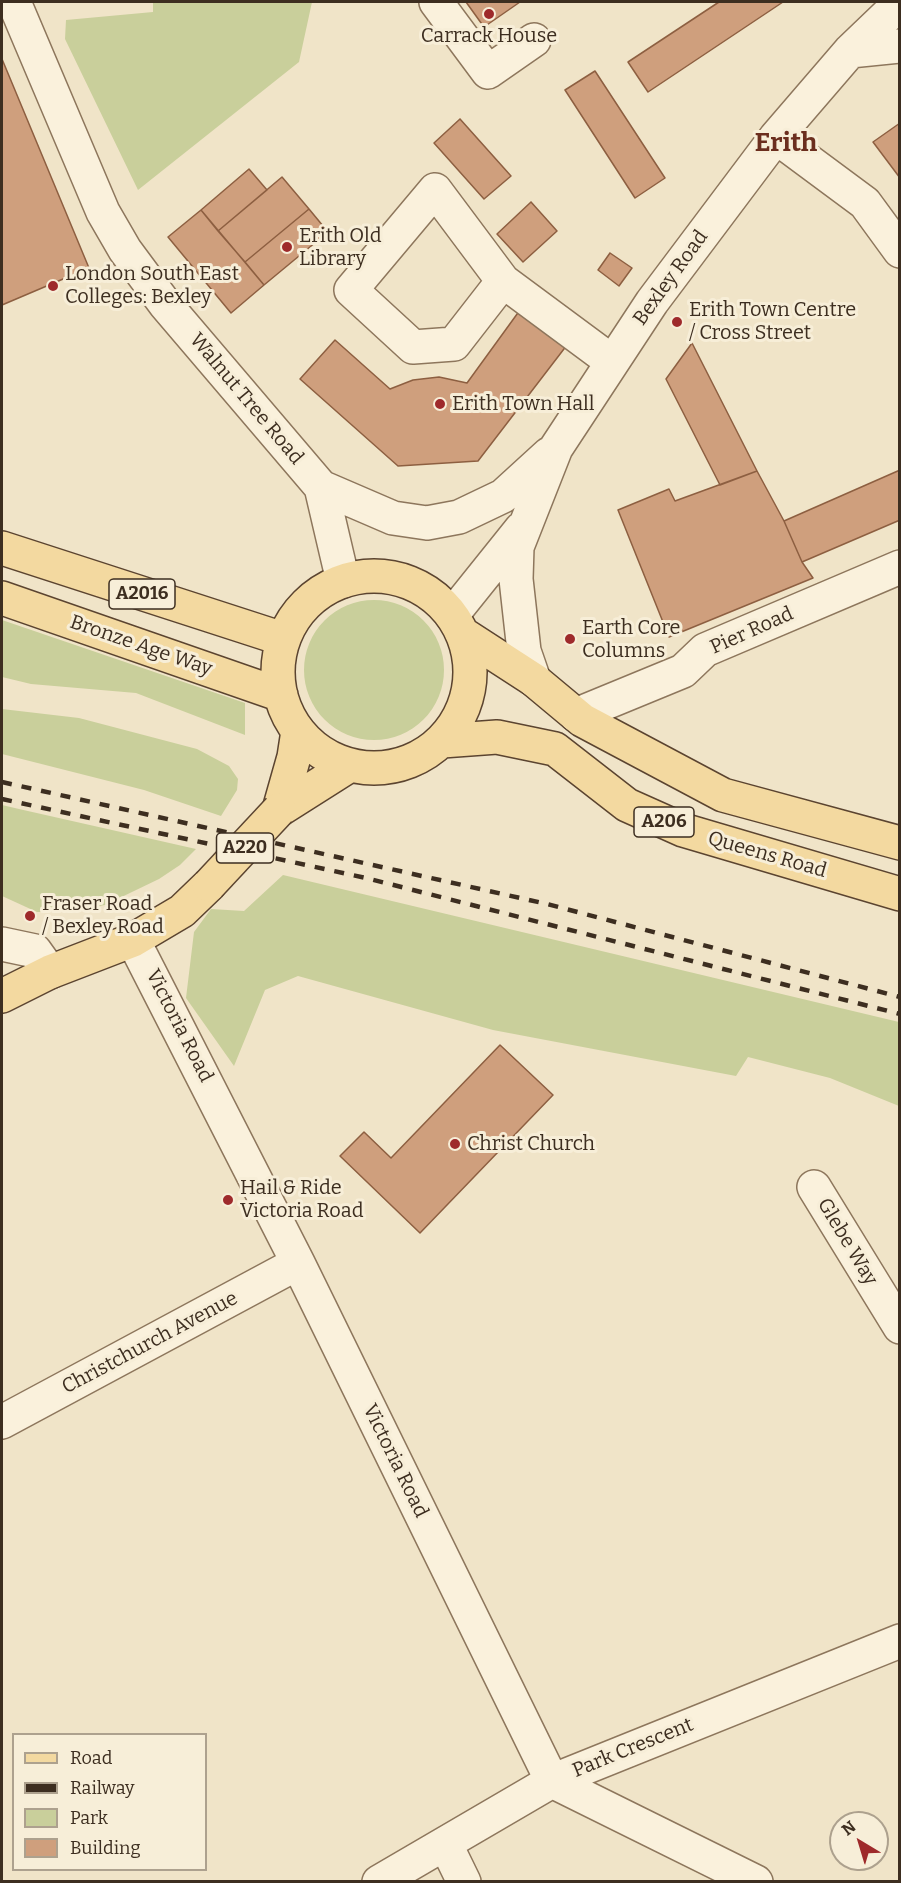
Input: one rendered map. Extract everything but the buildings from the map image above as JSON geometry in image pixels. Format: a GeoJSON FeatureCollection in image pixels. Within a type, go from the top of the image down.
{"type":"FeatureCollection","features":[{"type":"Feature","properties":{"kind":"main road","name":"A2016"},"geometry":{"type":"LineString","coordinates":[[2,548],[283,639]]}},
{"type":"Feature","properties":{"kind":"main road"},"geometry":{"type":"LineString","coordinates":[[383,576],[422,588],[458,624],[470,659],[470,679],[462,712],[442,741],[414,759],[382,768],[350,765],[321,752],[298,731],[281,695],[278,667],[283,639],[297,614],[318,594],[343,581],[383,576]]}},
{"type":"Feature","properties":{"kind":"main road","name":"Bronze Age Way"},"geometry":{"type":"LineString","coordinates":[[2,598],[281,695]]}},
{"type":"Feature","properties":{"kind":"main road","name":"A206"},"geometry":{"type":"LineString","coordinates":[[458,624],[534,680],[576,715],[679,774],[723,795],[900,843]]}},
{"type":"Feature","properties":{"kind":"main road","name":"A220"},"geometry":{"type":"LineString","coordinates":[[279,810],[294,757],[298,731]]}},
{"type":"Feature","properties":{"kind":"main road","name":"Queens Road"},"geometry":{"type":"LineString","coordinates":[[442,741],[497,736],[555,749],[627,805],[683,830],[900,894]]}},
{"type":"Feature","properties":{"kind":"main road","name":"A220"},"geometry":{"type":"LineString","coordinates":[[2,996],[50,972],[133,940],[182,911],[279,810],[350,765]]}},
{"type":"Feature","properties":{"kind":"street","name":"Walnut Tree Road"},"geometry":{"type":"LineString","coordinates":[[14,2],[104,212],[125,250],[165,304],[321,487],[343,581]]}},
{"type":"Feature","properties":{"kind":"street"},"geometry":{"type":"LineString","coordinates":[[436,2],[488,72],[534,40]]}},
{"type":"Feature","properties":{"kind":"street","name":"Bexley Road"},"geometry":{"type":"LineString","coordinates":[[534,680],[524,651],[516,579],[518,547],[524,525],[556,448],[611,361],[776,137],[850,51],[900,3]]}},
{"type":"Feature","properties":{"kind":"street"},"geometry":{"type":"LineString","coordinates":[[850,51],[900,46]]}},
{"type":"Feature","properties":{"kind":"street"},"geometry":{"type":"LineString","coordinates":[[776,137],[865,203],[900,251]]}},
{"type":"Feature","properties":{"kind":"street"},"geometry":{"type":"LineString","coordinates":[[503,281],[454,344],[413,347],[351,290],[435,190],[503,281],[611,361]]}},
{"type":"Feature","properties":{"kind":"street"},"geometry":{"type":"LineString","coordinates":[[321,487],[393,518],[427,523],[459,517],[503,496],[556,448]]}},
{"type":"Feature","properties":{"kind":"street","name":"Bexley Road"},"geometry":{"type":"LineString","coordinates":[[458,624],[524,525]]}},
{"type":"Feature","properties":{"kind":"street","name":"Pier Road"},"geometry":{"type":"LineString","coordinates":[[576,715],[683,671],[705,650],[900,567]]}},
{"type":"Feature","properties":{"kind":"street","name":"Victoria Road"},"geometry":{"type":"LineString","coordinates":[[133,940],[298,1263],[552,1781]]}},
{"type":"Feature","properties":{"kind":"street"},"geometry":{"type":"LineString","coordinates":[[2,944],[35,951],[50,972]]}},
{"type":"Feature","properties":{"kind":"street","name":"Glebe Way"},"geometry":{"type":"LineString","coordinates":[[813,1187],[900,1327]]}},
{"type":"Feature","properties":{"kind":"street","name":"Christchurch Avenue"},"geometry":{"type":"LineString","coordinates":[[2,1422],[298,1263]]}},
{"type":"Feature","properties":{"kind":"street","name":"Park Crescent"},"geometry":{"type":"LineString","coordinates":[[379,1881],[446,1845],[552,1781],[900,1641]]}},
{"type":"Feature","properties":{"kind":"street"},"geometry":{"type":"LineString","coordinates":[[552,1781],[756,1881]]}},
{"type":"Feature","properties":{"kind":"street"},"geometry":{"type":"LineString","coordinates":[[446,1845],[464,1881]]}},
{"type":"Feature","properties":{"kind":"green space"},"geometry":{"type":"Polygon","coordinates":[[[153,2],[312,2],[299,62],[138,190],[65,39],[66,20],[153,12],[153,2]]]}},
{"type":"Feature","properties":{"kind":"green space"},"geometry":{"type":"Polygon","coordinates":[[[374,600],[401,605],[424,620],[439,643],[444,670],[439,697],[424,720],[401,735],[374,740],[347,735],[324,720],[309,697],[304,670],[309,643],[324,620],[347,605],[374,600]]]}},
{"type":"Feature","properties":{"kind":"green space"},"geometry":{"type":"Polygon","coordinates":[[[2,620],[245,703],[245,735],[136,693],[31,684],[2,677],[2,620]]]}},
{"type":"Feature","properties":{"kind":"green space"},"geometry":{"type":"Polygon","coordinates":[[[2,709],[79,718],[197,749],[229,766],[238,779],[237,790],[221,816],[144,790],[2,754],[2,709]]]}},
{"type":"Feature","properties":{"kind":"green space"},"geometry":{"type":"Polygon","coordinates":[[[2,805],[196,849],[180,865],[159,879],[105,905],[65,912],[37,912],[2,896],[2,805]]]}},
{"type":"Feature","properties":{"kind":"green space"},"geometry":{"type":"Polygon","coordinates":[[[283,875],[899,1022],[899,1106],[830,1078],[748,1057],[736,1076],[493,1030],[298,976],[265,990],[234,1066],[186,998],[194,932],[211,909],[244,911],[283,875]]]}},
{"type":"Feature","properties":{"kind":"railway"},"geometry":{"type":"LineString","coordinates":[[2,782],[547,904],[900,997]]}},
{"type":"Feature","properties":{"kind":"railway"},"geometry":{"type":"LineString","coordinates":[[2,799],[366,878],[900,1014]]}},
{"type":"Feature","properties":{"kind":"place","name":"Carrack House"},"geometry":{"type":"Point","coordinates":[489,14]}},
{"type":"Feature","properties":{"kind":"place","name":"Erith Old Library"},"geometry":{"type":"Point","coordinates":[287,247]}},
{"type":"Feature","properties":{"kind":"place","name":"London South East Colleges: Bexley"},"geometry":{"type":"Point","coordinates":[53,286]}},
{"type":"Feature","properties":{"kind":"place","name":"Erith Town Centre / Cross Street"},"geometry":{"type":"Point","coordinates":[677,322]}},
{"type":"Feature","properties":{"kind":"place","name":"Erith Town Hall"},"geometry":{"type":"Point","coordinates":[440,404]}},
{"type":"Feature","properties":{"kind":"place","name":"Earth Core Columns"},"geometry":{"type":"Point","coordinates":[570,639]}},
{"type":"Feature","properties":{"kind":"place","name":"Fraser Road / Bexley Road"},"geometry":{"type":"Point","coordinates":[30,916]}},
{"type":"Feature","properties":{"kind":"place","name":"Christ Church"},"geometry":{"type":"Point","coordinates":[455,1144]}},
{"type":"Feature","properties":{"kind":"place","name":"Hail & Ride Victoria Road"},"geometry":{"type":"Point","coordinates":[228,1200]}},
{"type":"Feature","properties":{"kind":"district","name":"Erith"},"geometry":{"type":"Point","coordinates":[786,144]}}]}
